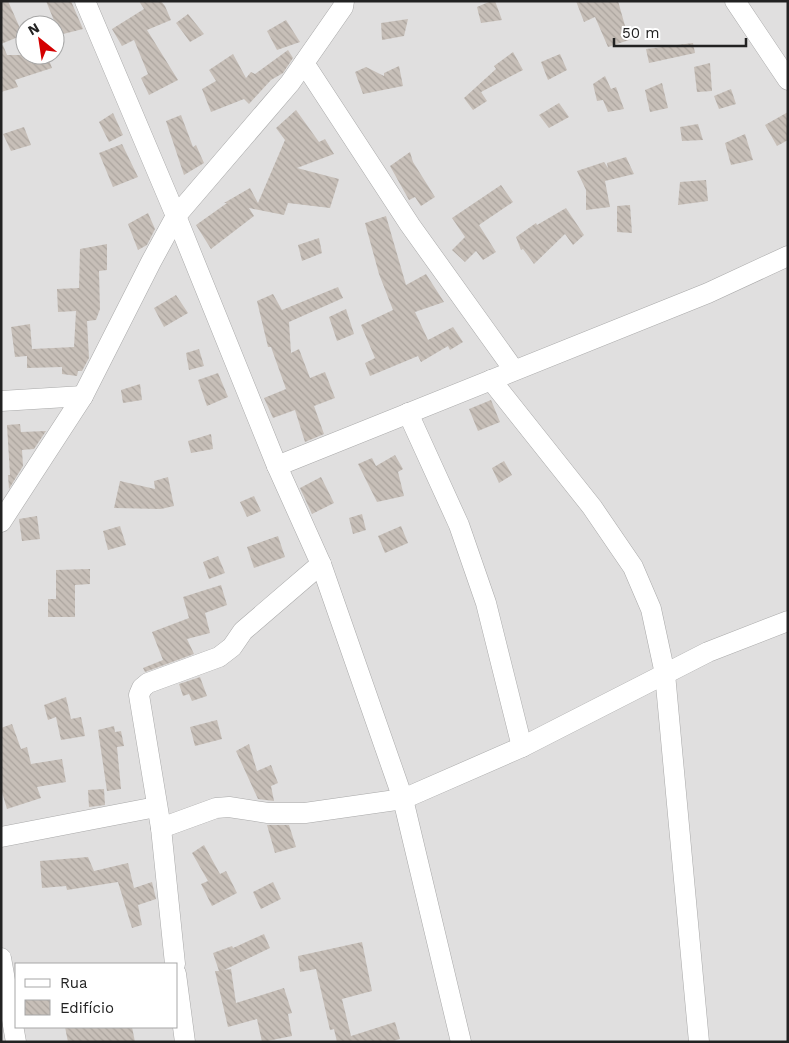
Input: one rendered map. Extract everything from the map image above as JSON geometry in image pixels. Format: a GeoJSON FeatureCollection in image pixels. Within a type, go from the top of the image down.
{"type":"FeatureCollection","features":[{"type":"Feature","properties":{"kind":"street"},"geometry":{"type":"LineString","coordinates":[[85,1],[176,216],[277,466],[321,564],[403,799],[461,1042]]}},
{"type":"Feature","properties":{"kind":"street"},"geometry":{"type":"LineString","coordinates":[[1,522],[83,396],[150,262],[176,216],[290,83],[343,7],[344,1]]}},
{"type":"Feature","properties":{"kind":"street"},"geometry":{"type":"LineString","coordinates":[[735,1],[788,80]]}},
{"type":"Feature","properties":{"kind":"street"},"geometry":{"type":"LineString","coordinates":[[304,63],[410,225],[514,370]]}},
{"type":"Feature","properties":{"kind":"street"},"geometry":{"type":"LineString","coordinates":[[277,466],[708,293],[788,256]]}},
{"type":"Feature","properties":{"kind":"street"},"geometry":{"type":"LineString","coordinates":[[491,380],[592,508],[633,567],[651,609],[665,674],[699,1042]]}},
{"type":"Feature","properties":{"kind":"street"},"geometry":{"type":"LineString","coordinates":[[1,401],[83,396]]}},
{"type":"Feature","properties":{"kind":"street"},"geometry":{"type":"LineString","coordinates":[[408,413],[462,534],[486,603],[522,747]]}},
{"type":"Feature","properties":{"kind":"street"},"geometry":{"type":"LineString","coordinates":[[175,963],[161,828],[156,807],[139,695],[142,688],[148,683],[219,657],[232,647],[243,631],[321,564]]}},
{"type":"Feature","properties":{"kind":"street"},"geometry":{"type":"LineString","coordinates":[[161,828],[216,808],[229,807],[268,813],[305,813],[403,799],[522,747],[708,652],[788,621]]}},
{"type":"Feature","properties":{"kind":"street"},"geometry":{"type":"LineString","coordinates":[[1,837],[156,807]]}},
{"type":"Feature","properties":{"kind":"street"},"geometry":{"type":"LineString","coordinates":[[1,958],[16,1042]]}},
{"type":"Feature","properties":{"kind":"street"},"geometry":{"type":"LineString","coordinates":[[178,991],[184,1042]]}},
{"type":"Feature","properties":{"kind":"shaded area"},"geometry":{"type":"Polygon","coordinates":[[[1,1],[788,1],[788,1042],[1,1042],[1,1]]]}},
{"type":"Feature","properties":{"kind":"building"},"geometry":{"type":"Polygon","coordinates":[[[1,1],[8,1],[15,17],[15,38],[1,44],[1,1]]]}},
{"type":"Feature","properties":{"kind":"building"},"geometry":{"type":"Polygon","coordinates":[[[46,1],[71,1],[83,29],[65,34],[65,15],[52,15],[46,1]]]}},
{"type":"Feature","properties":{"kind":"building"},"geometry":{"type":"Polygon","coordinates":[[[139,1],[161,1],[165,6],[171,20],[147,30],[178,80],[149,95],[141,78],[148,74],[134,40],[122,46],[112,29],[144,9],[139,1]]]}},
{"type":"Feature","properties":{"kind":"building"},"geometry":{"type":"Polygon","coordinates":[[[495,1],[502,20],[481,23],[477,7],[495,1]]]}},
{"type":"Feature","properties":{"kind":"building"},"geometry":{"type":"Polygon","coordinates":[[[576,1],[618,1],[629,40],[608,47],[595,17],[584,22],[576,1]]]}},
{"type":"Feature","properties":{"kind":"building"},"geometry":{"type":"Polygon","coordinates":[[[188,14],[204,34],[190,42],[176,23],[188,14]]]}},
{"type":"Feature","properties":{"kind":"building"},"geometry":{"type":"Polygon","coordinates":[[[408,19],[404,36],[382,40],[381,23],[408,19]]]}},
{"type":"Feature","properties":{"kind":"building"},"geometry":{"type":"Polygon","coordinates":[[[286,20],[300,42],[277,50],[267,31],[286,20]]]}},
{"type":"Feature","properties":{"kind":"building"},"geometry":{"type":"Polygon","coordinates":[[[693,43],[695,53],[649,63],[646,49],[693,43]]]}},
{"type":"Feature","properties":{"kind":"building"},"geometry":{"type":"Polygon","coordinates":[[[3,45],[7,55],[15,55],[15,65],[51,65],[52,68],[15,80],[18,87],[1,92],[1,46],[3,45]]]}},
{"type":"Feature","properties":{"kind":"building"},"geometry":{"type":"Polygon","coordinates":[[[288,50],[293,58],[283,73],[271,80],[249,104],[244,99],[211,112],[202,89],[216,81],[209,70],[233,54],[246,78],[251,72],[255,74],[288,50]]]}},
{"type":"Feature","properties":{"kind":"building"},"geometry":{"type":"Polygon","coordinates":[[[513,52],[523,70],[481,92],[487,101],[473,110],[464,98],[496,69],[494,66],[513,52]]]}},
{"type":"Feature","properties":{"kind":"building"},"geometry":{"type":"Polygon","coordinates":[[[560,54],[567,70],[548,80],[541,62],[560,54]]]}},
{"type":"Feature","properties":{"kind":"building"},"geometry":{"type":"Polygon","coordinates":[[[710,63],[712,91],[697,92],[694,67],[710,63]]]}},
{"type":"Feature","properties":{"kind":"building"},"geometry":{"type":"Polygon","coordinates":[[[399,66],[403,86],[363,94],[355,72],[366,67],[384,76],[384,73],[399,66]]]}},
{"type":"Feature","properties":{"kind":"building"},"geometry":{"type":"Polygon","coordinates":[[[605,76],[611,89],[616,87],[624,109],[608,112],[603,100],[597,101],[593,84],[605,76]]]}},
{"type":"Feature","properties":{"kind":"building"},"geometry":{"type":"Polygon","coordinates":[[[662,83],[668,108],[650,112],[645,90],[662,83]]]}},
{"type":"Feature","properties":{"kind":"building"},"geometry":{"type":"Polygon","coordinates":[[[731,89],[736,104],[719,109],[714,96],[731,89]]]}},
{"type":"Feature","properties":{"kind":"building"},"geometry":{"type":"Polygon","coordinates":[[[559,103],[569,117],[549,128],[539,115],[559,103]]]}},
{"type":"Feature","properties":{"kind":"building"},"geometry":{"type":"Polygon","coordinates":[[[296,110],[319,142],[325,139],[334,154],[297,168],[339,179],[330,208],[288,203],[284,215],[249,208],[254,216],[211,249],[196,225],[227,203],[224,203],[250,188],[258,203],[285,140],[276,128],[296,110]]]}},
{"type":"Feature","properties":{"kind":"building"},"geometry":{"type":"Polygon","coordinates":[[[788,112],[788,140],[777,146],[765,125],[788,112]]]}},
{"type":"Feature","properties":{"kind":"building"},"geometry":{"type":"Polygon","coordinates":[[[113,113],[123,135],[109,142],[99,122],[113,113]]]}},
{"type":"Feature","properties":{"kind":"building"},"geometry":{"type":"Polygon","coordinates":[[[181,115],[193,147],[196,145],[204,163],[184,175],[166,121],[181,115]]]}},
{"type":"Feature","properties":{"kind":"building"},"geometry":{"type":"Polygon","coordinates":[[[698,124],[703,140],[682,141],[680,127],[698,124]]]}},
{"type":"Feature","properties":{"kind":"building"},"geometry":{"type":"Polygon","coordinates":[[[24,127],[31,145],[11,151],[3,134],[24,127]]]}},
{"type":"Feature","properties":{"kind":"building"},"geometry":{"type":"Polygon","coordinates":[[[745,134],[753,160],[731,165],[725,143],[745,134]]]}},
{"type":"Feature","properties":{"kind":"building"},"geometry":{"type":"Polygon","coordinates":[[[122,144],[138,177],[113,187],[99,153],[122,144]]]}},
{"type":"Feature","properties":{"kind":"building"},"geometry":{"type":"Polygon","coordinates":[[[410,152],[413,162],[435,197],[421,206],[415,197],[409,200],[390,166],[410,152]]]}},
{"type":"Feature","properties":{"kind":"building"},"geometry":{"type":"Polygon","coordinates":[[[626,157],[634,174],[605,181],[610,207],[586,210],[586,190],[577,171],[604,162],[608,168],[607,163],[626,157]]]}},
{"type":"Feature","properties":{"kind":"building"},"geometry":{"type":"Polygon","coordinates":[[[706,180],[708,201],[678,205],[680,182],[706,180]]]}},
{"type":"Feature","properties":{"kind":"building"},"geometry":{"type":"Polygon","coordinates":[[[501,185],[513,202],[479,225],[496,252],[483,260],[476,251],[465,262],[452,250],[465,237],[452,218],[501,185]]]}},
{"type":"Feature","properties":{"kind":"building"},"geometry":{"type":"Polygon","coordinates":[[[630,205],[632,233],[617,232],[617,206],[630,205]]]}},
{"type":"Feature","properties":{"kind":"building"},"geometry":{"type":"Polygon","coordinates":[[[566,208],[584,235],[573,245],[565,234],[534,264],[523,249],[521,250],[516,237],[536,223],[537,225],[566,208]]]}},
{"type":"Feature","properties":{"kind":"building"},"geometry":{"type":"Polygon","coordinates":[[[148,213],[155,229],[147,245],[138,250],[128,224],[148,213]]]}},
{"type":"Feature","properties":{"kind":"building"},"geometry":{"type":"Polygon","coordinates":[[[386,216],[406,285],[426,274],[444,302],[415,312],[428,340],[453,327],[463,342],[450,350],[448,346],[421,362],[418,356],[370,376],[365,363],[375,358],[361,325],[393,310],[379,274],[365,223],[386,216]]]}},
{"type":"Feature","properties":{"kind":"building"},"geometry":{"type":"Polygon","coordinates":[[[319,238],[322,253],[302,261],[298,245],[319,238]]]}},
{"type":"Feature","properties":{"kind":"building"},"geometry":{"type":"Polygon","coordinates":[[[107,244],[107,270],[99,271],[100,309],[96,320],[87,321],[89,358],[82,371],[78,371],[77,376],[62,374],[62,367],[27,368],[27,356],[15,357],[11,327],[30,324],[32,349],[74,347],[76,311],[58,312],[57,289],[79,288],[80,249],[107,244]]]}},
{"type":"Feature","properties":{"kind":"building"},"geometry":{"type":"Polygon","coordinates":[[[338,287],[343,298],[289,322],[291,353],[299,349],[310,378],[325,372],[335,398],[314,406],[324,434],[305,442],[295,410],[273,418],[264,398],[286,389],[271,347],[268,347],[257,301],[273,294],[282,310],[338,287]]]}},
{"type":"Feature","properties":{"kind":"building"},"geometry":{"type":"Polygon","coordinates":[[[176,295],[188,313],[164,327],[154,308],[176,295]]]}},
{"type":"Feature","properties":{"kind":"building"},"geometry":{"type":"Polygon","coordinates":[[[346,309],[354,334],[337,341],[329,317],[346,309]]]}},
{"type":"Feature","properties":{"kind":"building"},"geometry":{"type":"Polygon","coordinates":[[[199,349],[204,366],[189,370],[186,353],[199,349]]]}},
{"type":"Feature","properties":{"kind":"building"},"geometry":{"type":"Polygon","coordinates":[[[218,373],[228,397],[207,406],[198,380],[218,373]]]}},
{"type":"Feature","properties":{"kind":"building"},"geometry":{"type":"Polygon","coordinates":[[[140,384],[142,400],[123,403],[121,390],[140,384]]]}},
{"type":"Feature","properties":{"kind":"building"},"geometry":{"type":"Polygon","coordinates":[[[491,400],[500,422],[478,431],[469,409],[491,400]]]}},
{"type":"Feature","properties":{"kind":"building"},"geometry":{"type":"Polygon","coordinates":[[[20,424],[21,432],[46,431],[34,449],[22,450],[23,466],[9,489],[7,425],[20,424]]]}},
{"type":"Feature","properties":{"kind":"building"},"geometry":{"type":"Polygon","coordinates":[[[211,434],[213,449],[191,453],[188,441],[211,434]]]}},
{"type":"Feature","properties":{"kind":"building"},"geometry":{"type":"Polygon","coordinates":[[[395,455],[403,469],[398,472],[404,496],[377,502],[358,464],[372,458],[376,466],[395,455]]]}},
{"type":"Feature","properties":{"kind":"building"},"geometry":{"type":"Polygon","coordinates":[[[504,461],[512,475],[499,483],[492,468],[504,461]]]}},
{"type":"Feature","properties":{"kind":"building"},"geometry":{"type":"Polygon","coordinates":[[[168,477],[174,506],[161,509],[114,508],[120,481],[155,489],[154,481],[168,477]]]}},
{"type":"Feature","properties":{"kind":"building"},"geometry":{"type":"Polygon","coordinates":[[[321,477],[334,503],[312,514],[300,488],[321,477]]]}},
{"type":"Feature","properties":{"kind":"building"},"geometry":{"type":"Polygon","coordinates":[[[254,496],[261,511],[247,517],[240,502],[254,496]]]}},
{"type":"Feature","properties":{"kind":"building"},"geometry":{"type":"Polygon","coordinates":[[[362,514],[366,530],[353,534],[349,518],[362,514]]]}},
{"type":"Feature","properties":{"kind":"building"},"geometry":{"type":"Polygon","coordinates":[[[37,516],[40,539],[22,541],[19,519],[37,516]]]}},
{"type":"Feature","properties":{"kind":"building"},"geometry":{"type":"Polygon","coordinates":[[[120,526],[126,545],[108,550],[103,531],[120,526]]]}},
{"type":"Feature","properties":{"kind":"building"},"geometry":{"type":"Polygon","coordinates":[[[401,526],[408,543],[385,553],[378,536],[401,526]]]}},
{"type":"Feature","properties":{"kind":"building"},"geometry":{"type":"Polygon","coordinates":[[[278,536],[285,557],[254,568],[247,547],[278,536]]]}},
{"type":"Feature","properties":{"kind":"building"},"geometry":{"type":"Polygon","coordinates":[[[218,556],[225,573],[209,579],[203,562],[218,556]]]}},
{"type":"Feature","properties":{"kind":"building"},"geometry":{"type":"Polygon","coordinates":[[[90,569],[90,584],[75,585],[75,617],[48,617],[48,599],[56,599],[56,570],[90,569]]]}},
{"type":"Feature","properties":{"kind":"building"},"geometry":{"type":"Polygon","coordinates":[[[221,585],[227,605],[205,613],[210,633],[187,639],[194,654],[145,672],[143,668],[163,660],[152,632],[189,618],[183,597],[221,585]]]}},
{"type":"Feature","properties":{"kind":"building"},"geometry":{"type":"Polygon","coordinates":[[[200,677],[207,696],[192,701],[189,694],[183,696],[179,684],[200,677]]]}},
{"type":"Feature","properties":{"kind":"building"},"geometry":{"type":"Polygon","coordinates":[[[66,697],[71,719],[81,717],[85,736],[61,740],[56,717],[48,720],[44,705],[66,697]]]}},
{"type":"Feature","properties":{"kind":"building"},"geometry":{"type":"Polygon","coordinates":[[[217,720],[222,739],[195,746],[190,727],[217,720]]]}},
{"type":"Feature","properties":{"kind":"building"},"geometry":{"type":"Polygon","coordinates":[[[12,724],[21,749],[27,747],[31,764],[62,759],[66,782],[37,787],[41,798],[7,809],[1,789],[1,728],[12,724]]]}},
{"type":"Feature","properties":{"kind":"building"},"geometry":{"type":"Polygon","coordinates":[[[114,726],[115,732],[121,731],[124,746],[117,747],[121,789],[107,791],[98,730],[114,726]]]}},
{"type":"Feature","properties":{"kind":"building"},"geometry":{"type":"Polygon","coordinates":[[[249,744],[257,771],[271,765],[278,783],[271,786],[274,801],[258,799],[236,751],[249,744]]]}},
{"type":"Feature","properties":{"kind":"building"},"geometry":{"type":"Polygon","coordinates":[[[104,789],[105,805],[89,807],[88,790],[104,789]]]}},
{"type":"Feature","properties":{"kind":"building"},"geometry":{"type":"Polygon","coordinates":[[[267,825],[289,825],[296,847],[275,853],[267,825]]]}},
{"type":"Feature","properties":{"kind":"building"},"geometry":{"type":"Polygon","coordinates":[[[204,845],[220,874],[226,871],[237,893],[212,906],[201,884],[208,881],[192,853],[204,845]]]}},
{"type":"Feature","properties":{"kind":"building"},"geometry":{"type":"Polygon","coordinates":[[[88,857],[94,871],[128,863],[134,888],[152,882],[156,899],[138,905],[142,925],[132,928],[118,882],[67,890],[66,886],[42,888],[40,861],[88,857]]]}},
{"type":"Feature","properties":{"kind":"building"},"geometry":{"type":"Polygon","coordinates":[[[273,882],[281,899],[261,909],[253,892],[273,882]]]}},
{"type":"Feature","properties":{"kind":"building"},"geometry":{"type":"Polygon","coordinates":[[[264,934],[270,948],[224,970],[231,969],[236,1003],[284,988],[292,1013],[288,1014],[292,1036],[262,1042],[257,1019],[228,1027],[215,971],[219,971],[213,953],[232,946],[233,948],[264,934]]]}},
{"type":"Feature","properties":{"kind":"building"},"geometry":{"type":"Polygon","coordinates":[[[362,942],[372,991],[342,999],[351,1036],[395,1022],[400,1039],[390,1042],[337,1042],[334,1029],[330,1030],[316,969],[300,972],[298,956],[362,942]]]}},
{"type":"Feature","properties":{"kind":"building"},"geometry":{"type":"Polygon","coordinates":[[[65,1028],[132,1028],[135,1042],[68,1042],[65,1028]]]}}]}
